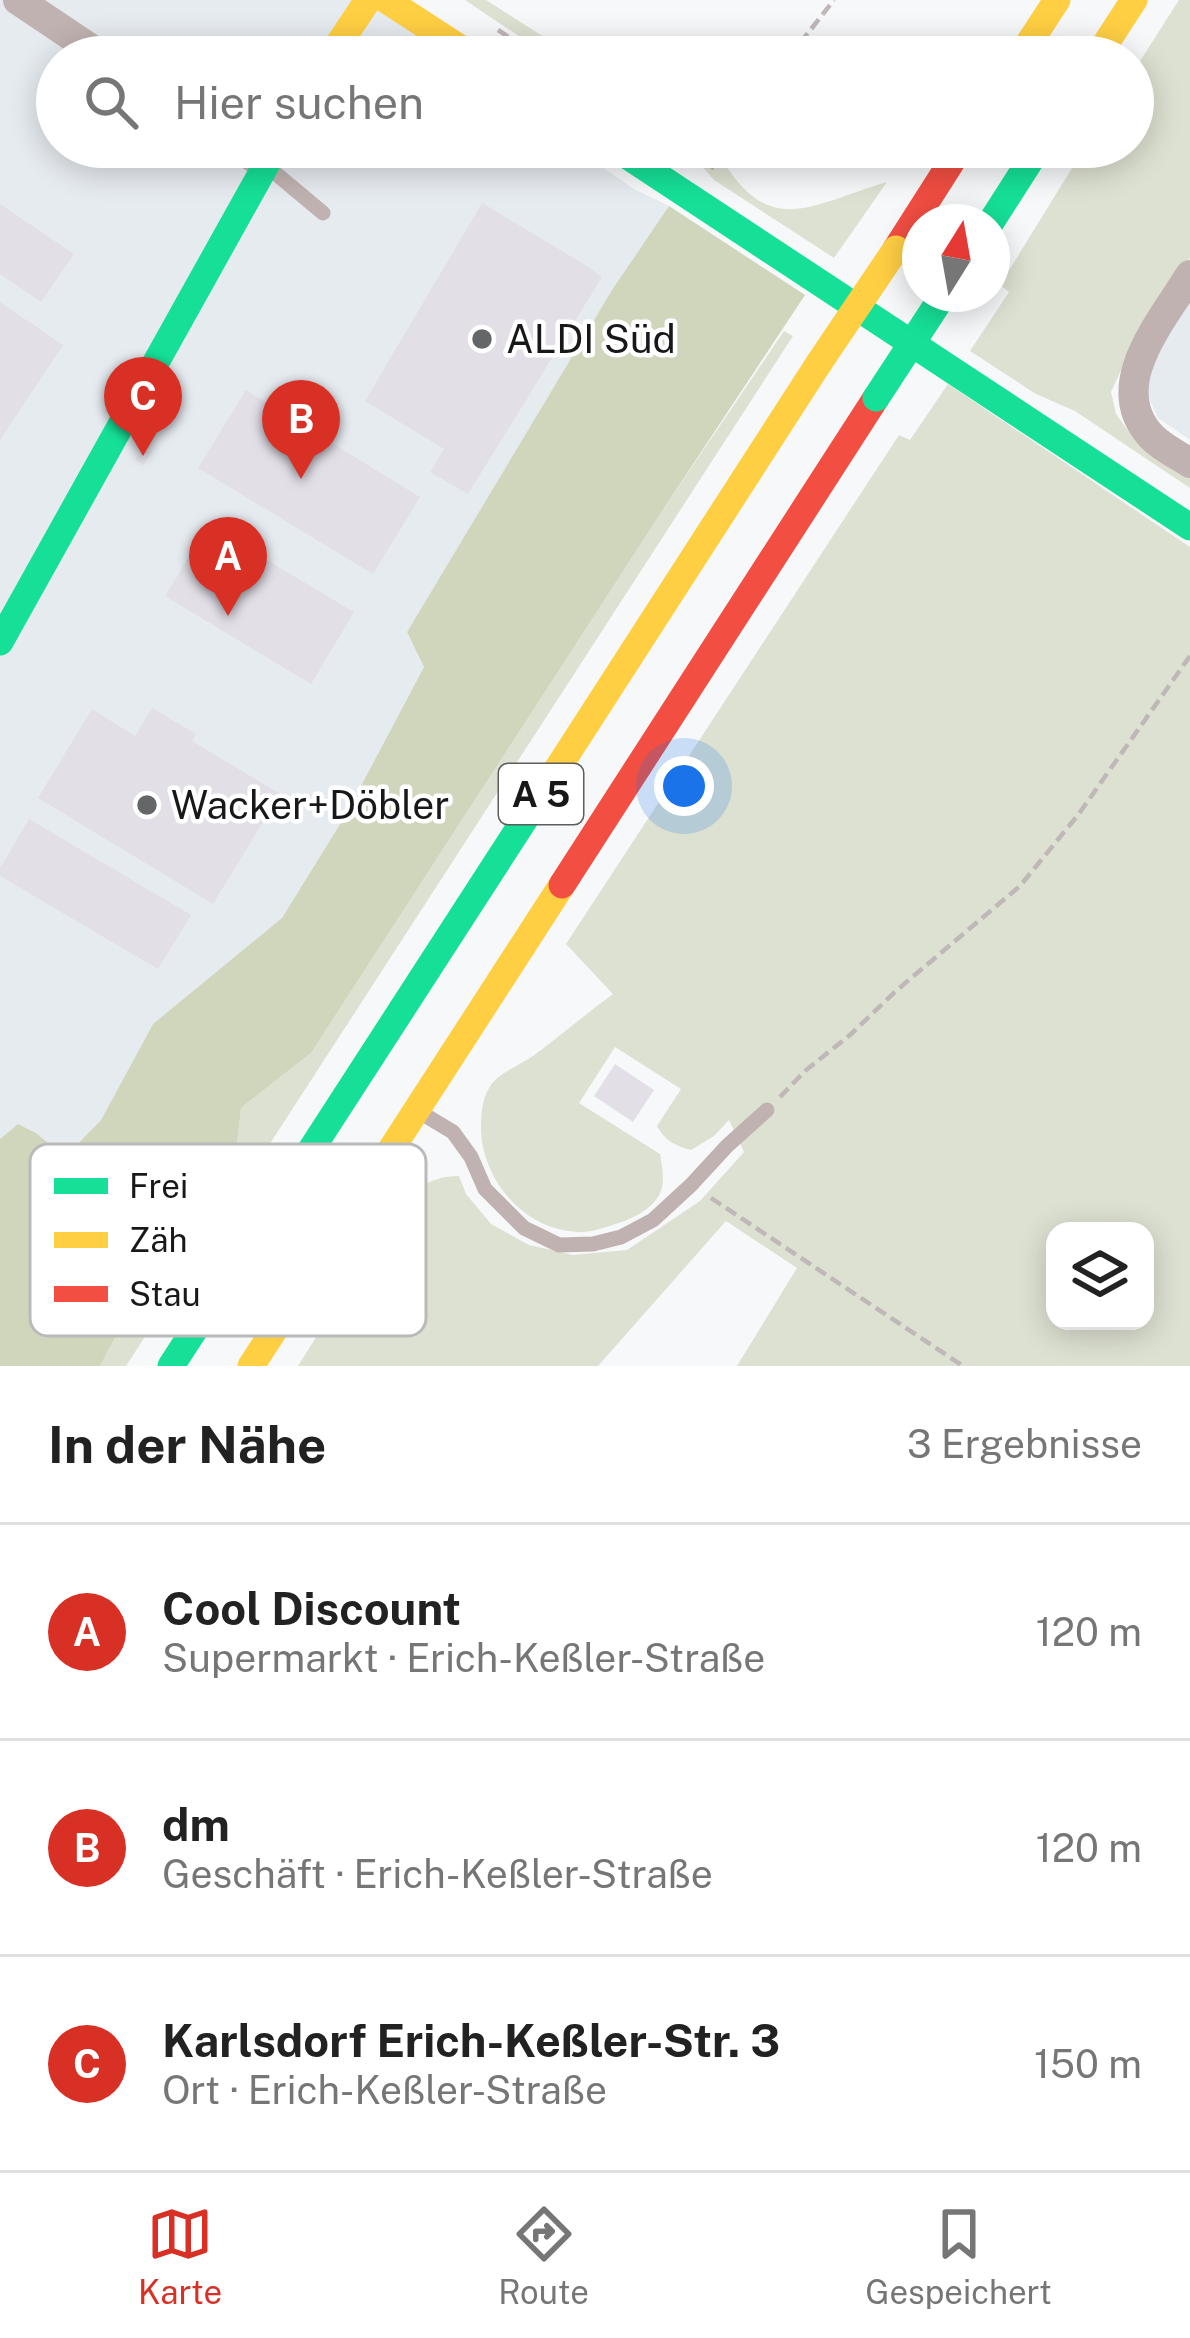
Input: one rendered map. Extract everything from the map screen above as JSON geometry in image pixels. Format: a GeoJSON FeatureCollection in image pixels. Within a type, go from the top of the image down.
{"type":"FeatureCollection","features":[{"type":"Feature","properties":{"kind":"main road"},"geometry":{"type":"LineString","coordinates":[[344,36],[368,0]]}},
{"type":"Feature","properties":{"kind":"main road"},"geometry":{"type":"LineString","coordinates":[[386,0],[442,36]]}},
{"type":"Feature","properties":{"kind":"main road"},"geometry":{"type":"LineString","coordinates":[[1034,36],[1057,0]]}},
{"type":"Feature","properties":{"kind":"main road"},"geometry":{"type":"LineString","coordinates":[[1111,36],[1134,0]]}},
{"type":"Feature","properties":{"kind":"main road"},"geometry":{"type":"LineString","coordinates":[[0,642],[264,168]]}},
{"type":"Feature","properties":{"kind":"main road"},"geometry":{"type":"LineString","coordinates":[[646,168],[1190,527]]}},
{"type":"Feature","properties":{"kind":"main road","name":"A 5"},"geometry":{"type":"LineString","coordinates":[[314,1144],[948,168]]}},
{"type":"Feature","properties":{"kind":"main road"},"geometry":{"type":"LineString","coordinates":[[1003,204],[1026,168]]}},
{"type":"Feature","properties":{"kind":"main road","name":"A 5"},"geometry":{"type":"LineString","coordinates":[[395,1144],[932,312]]}},
{"type":"Feature","properties":{"kind":"main road","name":"A 5"},"geometry":{"type":"LineString","coordinates":[[171,1366],[190,1336]]}},
{"type":"Feature","properties":{"kind":"main road","name":"A 5"},"geometry":{"type":"LineString","coordinates":[[251,1366],[270,1336]]}},
{"type":"Feature","properties":{"kind":"street"},"geometry":{"type":"LineString","coordinates":[[18,0],[72,36]]}},
{"type":"Feature","properties":{"kind":"street"},"geometry":{"type":"LineString","coordinates":[[1190,275],[1138,360],[1133,380],[1134,404],[1142,423],[1153,438],[1190,463]]}},
{"type":"Feature","properties":{"kind":"lane"},"geometry":{"type":"LineString","coordinates":[[282,168],[322,212]]}},
{"type":"Feature","properties":{"kind":"lane"},"geometry":{"type":"LineString","coordinates":[[417,1110],[453,1132],[471,1156],[485,1189],[524,1228],[559,1245],[621,1237],[652,1220],[767,1110]]}},
{"type":"Feature","properties":{"kind":"path"},"geometry":{"type":"LineString","coordinates":[[806,36],[834,0]]}},
{"type":"Feature","properties":{"kind":"path"},"geometry":{"type":"LineString","coordinates":[[704,179],[712,168]]}},
{"type":"Feature","properties":{"kind":"path"},"geometry":{"type":"LineString","coordinates":[[767,1110],[805,1070],[1020,886],[1078,815],[1190,656]]}},
{"type":"Feature","properties":{"kind":"path"},"geometry":{"type":"LineString","coordinates":[[691,1185],[964,1366]]}},
{"type":"Feature","properties":{"kind":"shaded area"},"geometry":{"type":"Polygon","coordinates":[[[0,0],[401,0],[426,36],[36,36],[36,168],[604,168],[669,206],[612,290],[407,632],[424,667],[345,816],[282,918],[153,1024],[101,1120],[78,1144],[49,1144],[18,1124],[0,1139],[0,0]]]}},
{"type":"Feature","properties":{"kind":"shaded area"},"geometry":{"type":"Polygon","coordinates":[[[1190,293],[1190,440],[1158,418],[1147,394],[1148,364],[1190,293]]]}},
{"type":"Feature","properties":{"kind":"green space"},"geometry":{"type":"Polygon","coordinates":[[[465,0],[486,0],[542,36],[519,36],[465,0]]]}},
{"type":"Feature","properties":{"kind":"green space"},"geometry":{"type":"Polygon","coordinates":[[[1179,0],[1190,0],[1190,258],[1128,355],[1111,392],[1116,414],[1134,439],[1190,478],[1190,488],[1075,411],[1036,394],[970,351],[996,312],[1010,312],[1010,269],[1072,168],[1154,168],[1154,39],[1179,0]]]}},
{"type":"Feature","properties":{"kind":"green space"},"geometry":{"type":"Polygon","coordinates":[[[703,168],[728,168],[752,196],[789,209],[810,207],[887,182],[834,258],[714,180],[703,168]]]}},
{"type":"Feature","properties":{"kind":"green space"},"geometry":{"type":"Polygon","coordinates":[[[669,206],[805,295],[311,1053],[241,1108],[237,1144],[78,1144],[101,1120],[153,1024],[282,918],[345,816],[424,667],[407,632],[612,290],[669,206]]]}},
{"type":"Feature","properties":{"kind":"green space"},"geometry":{"type":"Polygon","coordinates":[[[784,331],[793,336],[270,1144],[237,1144],[241,1108],[311,1053],[784,331]]]}},
{"type":"Feature","properties":{"kind":"green space"},"geometry":{"type":"Polygon","coordinates":[[[948,384],[1190,547],[1190,1366],[737,1366],[797,1268],[726,1221],[598,1366],[298,1366],[317,1336],[426,1336],[426,1184],[459,1176],[466,1194],[491,1224],[529,1245],[573,1255],[627,1250],[700,1201],[744,1152],[729,1120],[691,1150],[667,1139],[657,1126],[681,1089],[615,1047],[579,1103],[660,1154],[663,1178],[656,1201],[627,1220],[588,1231],[544,1224],[512,1202],[490,1170],[484,1151],[481,1132],[486,1093],[497,1078],[613,994],[566,944],[899,435],[910,440],[948,384]]]}},
{"type":"Feature","properties":{"kind":"green space"},"geometry":{"type":"Polygon","coordinates":[[[18,1124],[49,1144],[30,1144],[30,1336],[116,1336],[100,1366],[0,1366],[0,1139],[18,1124]]]}},
{"type":"Feature","properties":{"kind":"green space"},"geometry":{"type":"Polygon","coordinates":[[[116,1336],[145,1336],[126,1366],[100,1366],[116,1336]]]}},
{"type":"Feature","properties":{"kind":"building","name":"ALDI Süd"},"geometry":{"type":"Polygon","coordinates":[[[482,203],[602,277],[468,494],[430,472],[444,449],[365,401],[482,203]]]}},
{"type":"Feature","properties":{"kind":"building"},"geometry":{"type":"Polygon","coordinates":[[[0,204],[74,254],[41,302],[0,274],[0,204]]]}},
{"type":"Feature","properties":{"kind":"building"},"geometry":{"type":"Polygon","coordinates":[[[0,302],[63,345],[0,440],[0,302]]]}},
{"type":"Feature","properties":{"kind":"building"},"geometry":{"type":"Polygon","coordinates":[[[246,390],[420,497],[373,574],[198,468],[246,390]]]}},
{"type":"Feature","properties":{"kind":"building"},"geometry":{"type":"Polygon","coordinates":[[[141,448],[150,452],[144,465],[135,460],[141,448]]]}},
{"type":"Feature","properties":{"kind":"building"},"geometry":{"type":"Polygon","coordinates":[[[208,525],[354,612],[311,684],[165,596],[208,525]]]}},
{"type":"Feature","properties":{"kind":"building"},"geometry":{"type":"Polygon","coordinates":[[[152,708],[196,734],[192,741],[280,794],[213,904],[38,798],[92,709],[135,736],[152,708]]]}},
{"type":"Feature","properties":{"kind":"building"},"geometry":{"type":"Polygon","coordinates":[[[29,819],[191,915],[158,969],[0,876],[0,868],[29,819]]]}},
{"type":"Feature","properties":{"kind":"building"},"geometry":{"type":"Polygon","coordinates":[[[615,1064],[654,1090],[633,1122],[594,1096],[615,1064]]]}},
{"type":"Feature","properties":{"kind":"traffic: fast"},"geometry":{"type":"LineString","coordinates":[[0,642],[264,168]]}},
{"type":"Feature","properties":{"kind":"traffic: fast"},"geometry":{"type":"LineString","coordinates":[[646,168],[1190,527]]}},
{"type":"Feature","properties":{"kind":"traffic: fast"},"geometry":{"type":"LineString","coordinates":[[1003,204],[1026,168]]}},
{"type":"Feature","properties":{"kind":"traffic: fast"},"geometry":{"type":"LineString","coordinates":[[876,398],[932,312]]}},
{"type":"Feature","properties":{"kind":"traffic: fast"},"geometry":{"type":"LineString","coordinates":[[315,1144],[536,802]]}},
{"type":"Feature","properties":{"kind":"traffic: fast"},"geometry":{"type":"LineString","coordinates":[[171,1366],[190,1336]]}},
{"type":"Feature","properties":{"kind":"traffic: slow"},"geometry":{"type":"LineString","coordinates":[[344,36],[368,0]]}},
{"type":"Feature","properties":{"kind":"traffic: slow"},"geometry":{"type":"LineString","coordinates":[[386,0],[442,36]]}},
{"type":"Feature","properties":{"kind":"traffic: slow"},"geometry":{"type":"LineString","coordinates":[[1034,36],[1057,0]]}},
{"type":"Feature","properties":{"kind":"traffic: slow"},"geometry":{"type":"LineString","coordinates":[[1111,36],[1134,0]]}},
{"type":"Feature","properties":{"kind":"traffic: slow"},"geometry":{"type":"LineString","coordinates":[[819,363],[896,249]]}},
{"type":"Feature","properties":{"kind":"traffic: slow"},"geometry":{"type":"LineString","coordinates":[[536,802],[819,363]]}},
{"type":"Feature","properties":{"kind":"traffic: slow"},"geometry":{"type":"LineString","coordinates":[[395,1144],[562,885]]}},
{"type":"Feature","properties":{"kind":"traffic: slow"},"geometry":{"type":"LineString","coordinates":[[251,1366],[270,1336]]}},
{"type":"Feature","properties":{"kind":"traffic: jam"},"geometry":{"type":"LineString","coordinates":[[896,249],[948,168]]}},
{"type":"Feature","properties":{"kind":"traffic: jam"},"geometry":{"type":"LineString","coordinates":[[562,885],[876,398]]}},
{"type":"Feature","properties":{"kind":"place","name":"ALDI Süd"},"geometry":{"type":"Point","coordinates":[482,339]}},
{"type":"Feature","properties":{"kind":"place","name":"Karlsdorf Erich-Keßler-Str. 3"},"geometry":{"type":"Point","coordinates":[143,456]}},
{"type":"Feature","properties":{"kind":"place","name":"dm"},"geometry":{"type":"Point","coordinates":[301,479]}},
{"type":"Feature","properties":{"kind":"place","name":"Cool Discount"},"geometry":{"type":"Point","coordinates":[228,616]}},
{"type":"Feature","properties":{"kind":"place","name":"Wacker+Döbler"},"geometry":{"type":"Point","coordinates":[147,805]}}]}
